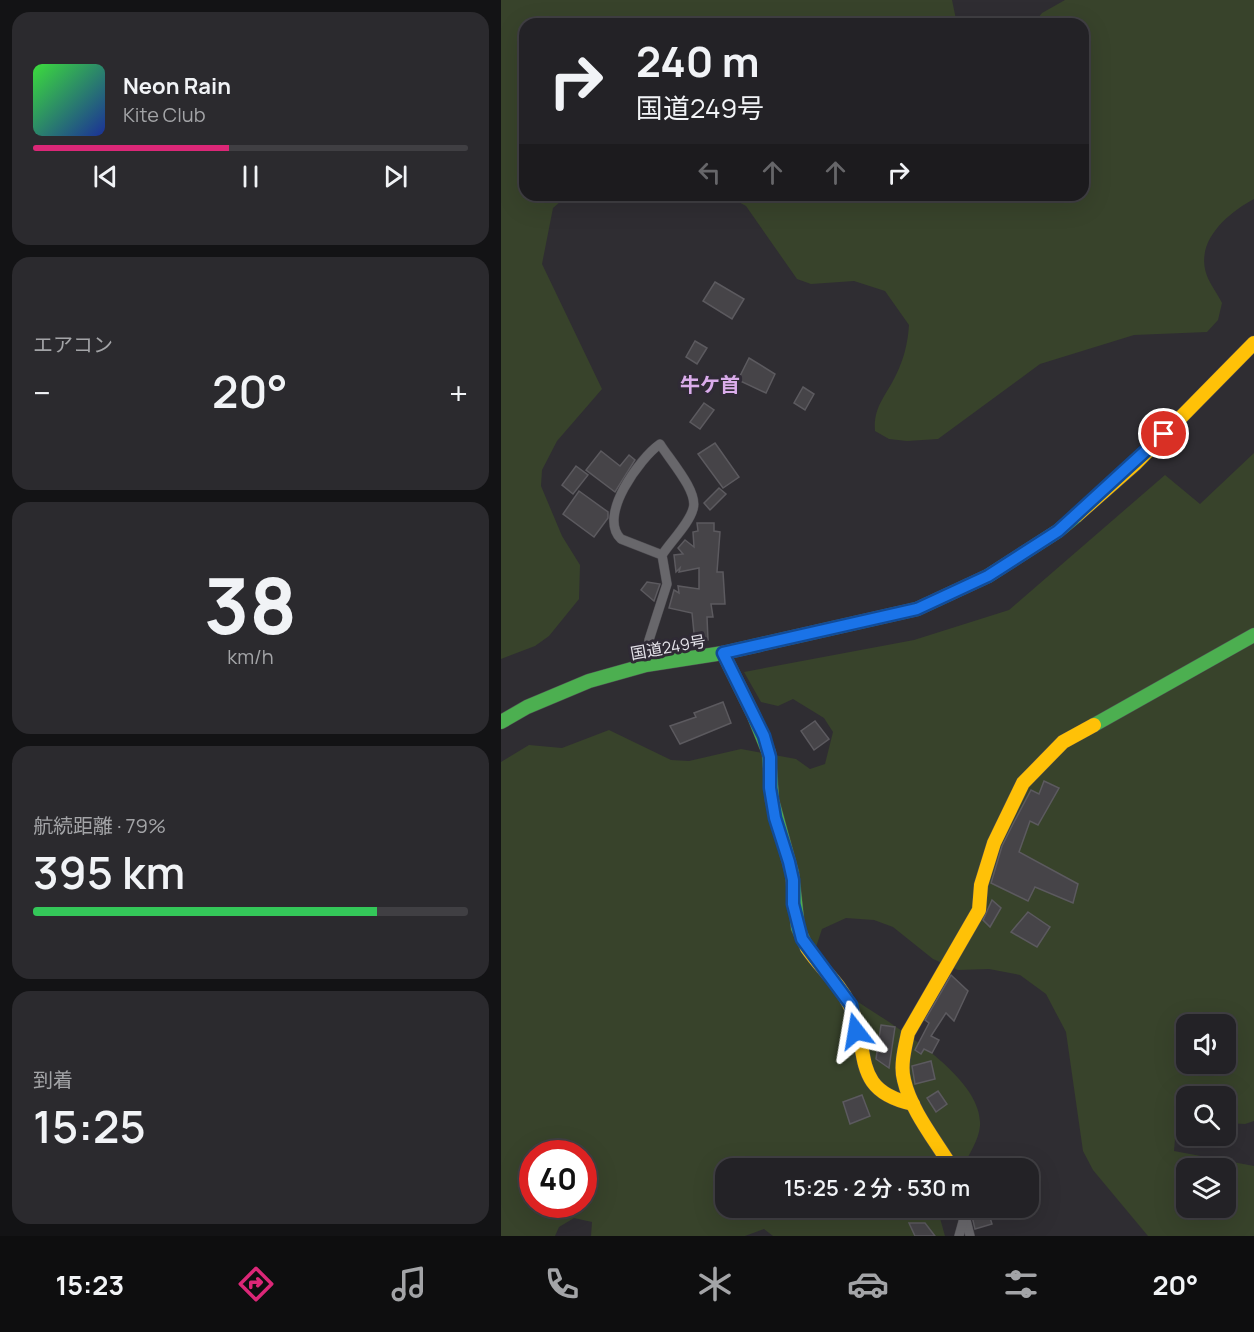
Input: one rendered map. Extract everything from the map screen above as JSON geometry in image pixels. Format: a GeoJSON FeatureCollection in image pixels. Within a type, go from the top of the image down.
{"type":"FeatureCollection","features":[{"type":"Feature","properties":{"kind":"main road","name":"国道249号"},"geometry":{"type":"LineString","coordinates":[[501,722],[527,707],[589,681],[646,665],[723,653],[917,609],[988,576],[1058,531],[1135,464],[1254,343]]}},
{"type":"Feature","properties":{"kind":"main road"},"geometry":{"type":"LineString","coordinates":[[946,1158],[913,1104],[903,1079],[904,1050],[908,1033],[979,910],[981,885],[994,843],[1023,783],[1063,742],[1254,635]]}},
{"type":"Feature","properties":{"kind":"main road"},"geometry":{"type":"LineString","coordinates":[[723,653],[764,736],[770,757],[770,788],[775,818],[789,862],[793,880],[793,904],[802,939],[851,1005],[862,1062],[873,1084],[893,1101],[913,1104]]}},
{"type":"Feature","properties":{"kind":"street"},"geometry":{"type":"LineString","coordinates":[[646,665],[649,640],[667,584],[662,555],[693,510],[695,501],[692,492],[660,444],[648,452],[617,500],[614,524],[616,534],[621,539],[662,555]]}},
{"type":"Feature","properties":{"kind":"street"},"geometry":{"type":"LineString","coordinates":[[959,1236],[963,1218]]}},
{"type":"Feature","properties":{"kind":"street"},"geometry":{"type":"LineString","coordinates":[[966,1218],[970,1236]]}},
{"type":"Feature","properties":{"kind":"green space"},"geometry":{"type":"Polygon","coordinates":[[[501,0],[952,0],[956,18],[519,18],[519,201],[561,201],[553,208],[542,264],[602,389],[557,441],[542,470],[541,486],[562,536],[580,565],[579,599],[549,636],[535,646],[501,659],[501,0]]]}},
{"type":"Feature","properties":{"kind":"green space"},"geometry":{"type":"Polygon","coordinates":[[[1065,0],[1254,0],[1254,199],[1225,220],[1210,239],[1206,249],[1204,261],[1206,273],[1222,303],[1218,320],[1207,332],[1134,335],[1040,364],[938,439],[907,441],[889,439],[875,431],[876,415],[901,363],[907,344],[909,325],[885,291],[854,281],[811,284],[797,279],[746,206],[737,201],[1089,201],[1089,18],[1038,18],[1042,13],[1065,0]]]}},
{"type":"Feature","properties":{"kind":"green space"},"geometry":{"type":"Polygon","coordinates":[[[1254,453],[1254,1121],[1236,1124],[1236,1086],[1176,1086],[1174,1151],[1211,1158],[1176,1158],[1176,1218],[1236,1218],[1236,1163],[1254,1166],[1254,1236],[1148,1236],[1093,1170],[1083,1151],[1066,1032],[1046,994],[1020,975],[989,969],[958,970],[933,959],[893,927],[874,920],[846,918],[822,929],[812,959],[832,984],[924,1047],[965,1085],[977,1106],[980,1126],[975,1142],[967,1158],[715,1158],[715,1218],[940,1218],[945,1236],[773,1236],[764,1229],[745,1236],[591,1236],[592,1222],[574,1218],[559,1227],[555,1236],[501,1236],[501,762],[529,745],[562,748],[609,730],[671,760],[689,761],[741,749],[796,759],[810,769],[825,764],[833,732],[824,718],[793,699],[778,706],[761,702],[744,672],[914,640],[1009,610],[1165,475],[1200,504],[1254,453]]]}},
{"type":"Feature","properties":{"kind":"building"},"geometry":{"type":"Polygon","coordinates":[[[715,282],[744,299],[732,319],[703,301],[715,282]]]}},
{"type":"Feature","properties":{"kind":"building"},"geometry":{"type":"Polygon","coordinates":[[[695,341],[707,348],[697,364],[686,357],[695,341]]]}},
{"type":"Feature","properties":{"kind":"building"},"geometry":{"type":"Polygon","coordinates":[[[749,358],[775,374],[766,393],[738,380],[749,358]]]}},
{"type":"Feature","properties":{"kind":"building"},"geometry":{"type":"Polygon","coordinates":[[[803,387],[814,394],[805,410],[794,403],[803,387]]]}},
{"type":"Feature","properties":{"kind":"building"},"geometry":{"type":"Polygon","coordinates":[[[704,403],[714,410],[700,429],[690,422],[704,403]]]}},
{"type":"Feature","properties":{"kind":"building"},"geometry":{"type":"Polygon","coordinates":[[[715,443],[739,477],[723,488],[698,454],[715,443]]]}},
{"type":"Feature","properties":{"kind":"building"},"geometry":{"type":"Polygon","coordinates":[[[601,451],[620,466],[629,455],[635,460],[615,492],[586,470],[601,451]]]}},
{"type":"Feature","properties":{"kind":"building"},"geometry":{"type":"Polygon","coordinates":[[[576,466],[588,475],[573,494],[562,485],[576,466]]]}},
{"type":"Feature","properties":{"kind":"building"},"geometry":{"type":"Polygon","coordinates":[[[719,488],[726,494],[710,510],[704,503],[719,488]]]}},
{"type":"Feature","properties":{"kind":"building"},"geometry":{"type":"Polygon","coordinates":[[[579,491],[608,512],[608,518],[594,537],[563,514],[579,491]]]}},
{"type":"Feature","properties":{"kind":"building"},"geometry":{"type":"Polygon","coordinates":[[[697,523],[714,523],[714,531],[720,532],[717,572],[723,572],[725,604],[711,604],[713,617],[707,617],[708,640],[695,643],[692,613],[669,608],[674,590],[679,593],[678,586],[699,589],[699,568],[679,572],[680,568],[676,572],[674,555],[683,554],[678,548],[685,540],[694,547],[693,532],[698,531],[697,523]]]}},
{"type":"Feature","properties":{"kind":"building"},"geometry":{"type":"Polygon","coordinates":[[[647,582],[660,584],[654,601],[641,590],[647,582]]]}},
{"type":"Feature","properties":{"kind":"building"},"geometry":{"type":"Polygon","coordinates":[[[723,702],[731,723],[680,744],[670,726],[696,717],[694,713],[723,702]]]}},
{"type":"Feature","properties":{"kind":"building"},"geometry":{"type":"Polygon","coordinates":[[[815,721],[829,739],[814,750],[801,731],[815,721]]]}},
{"type":"Feature","properties":{"kind":"building"},"geometry":{"type":"Polygon","coordinates":[[[1044,781],[1059,788],[1038,825],[1030,821],[1019,852],[1078,884],[1073,903],[1035,887],[1028,901],[991,883],[1002,846],[1013,824],[1031,790],[1039,794],[1044,781]]]}},
{"type":"Feature","properties":{"kind":"building"},"geometry":{"type":"Polygon","coordinates":[[[992,900],[1001,908],[990,927],[983,920],[992,900]]]}},
{"type":"Feature","properties":{"kind":"building"},"geometry":{"type":"Polygon","coordinates":[[[1028,912],[1050,927],[1037,947],[1011,932],[1028,912]]]}},
{"type":"Feature","properties":{"kind":"building"},"geometry":{"type":"Polygon","coordinates":[[[951,975],[968,991],[954,1021],[946,1013],[931,1036],[939,1040],[932,1053],[924,1049],[921,1054],[915,1050],[929,1023],[925,1020],[951,975]]]}},
{"type":"Feature","properties":{"kind":"building"},"geometry":{"type":"Polygon","coordinates":[[[881,1025],[895,1027],[889,1068],[876,1059],[881,1025]]]}},
{"type":"Feature","properties":{"kind":"building"},"geometry":{"type":"Polygon","coordinates":[[[931,1061],[935,1079],[915,1084],[912,1066],[931,1061]]]}},
{"type":"Feature","properties":{"kind":"building"},"geometry":{"type":"Polygon","coordinates":[[[938,1091],[947,1104],[936,1112],[927,1098],[938,1091]]]}},
{"type":"Feature","properties":{"kind":"building"},"geometry":{"type":"Polygon","coordinates":[[[862,1095],[870,1116],[850,1124],[843,1102],[862,1095]]]}},
{"type":"Feature","properties":{"kind":"building"},"geometry":{"type":"Polygon","coordinates":[[[972,1218],[990,1218],[992,1224],[975,1229],[972,1218]]]}},
{"type":"Feature","properties":{"kind":"building"},"geometry":{"type":"Polygon","coordinates":[[[909,1223],[925,1223],[935,1236],[915,1236],[909,1223]]]}},
{"type":"Feature","properties":{"kind":"traffic: fast"},"geometry":{"type":"LineString","coordinates":[[501,722],[527,707],[589,681],[646,665],[723,653],[917,609],[988,576],[1058,531],[1076,516]]}},
{"type":"Feature","properties":{"kind":"traffic: fast"},"geometry":{"type":"LineString","coordinates":[[1094,725],[1254,635]]}},
{"type":"Feature","properties":{"kind":"traffic: fast"},"geometry":{"type":"LineString","coordinates":[[723,653],[754,716],[769,753],[772,800],[792,873],[798,928],[807,948]]}},
{"type":"Feature","properties":{"kind":"traffic: slow"},"geometry":{"type":"LineString","coordinates":[[1076,516],[1135,464],[1254,343]]}},
{"type":"Feature","properties":{"kind":"traffic: slow"},"geometry":{"type":"LineString","coordinates":[[946,1158],[907,1092],[903,1056],[908,1033],[979,910],[981,885],[994,843],[1023,783],[1063,742],[1094,725]]}},
{"type":"Feature","properties":{"kind":"traffic: slow"},"geometry":{"type":"LineString","coordinates":[[807,948],[840,989],[849,1004],[856,1021],[865,1066],[870,1078],[879,1089],[893,1098],[913,1104]]}},
{"type":"Feature","properties":{"kind":"district","name":"牛ケ首"},"geometry":{"type":"Point","coordinates":[710,385]}},
{"type":"Feature","properties":{"kind":"route"},"geometry":{"type":"LineString","coordinates":[[856,1031],[851,1005],[802,939],[793,904],[793,880],[789,862],[775,818],[770,788],[770,757],[764,736],[750,712],[723,653],[917,609],[988,576],[1058,531],[1135,464],[1164,434]]}}]}
